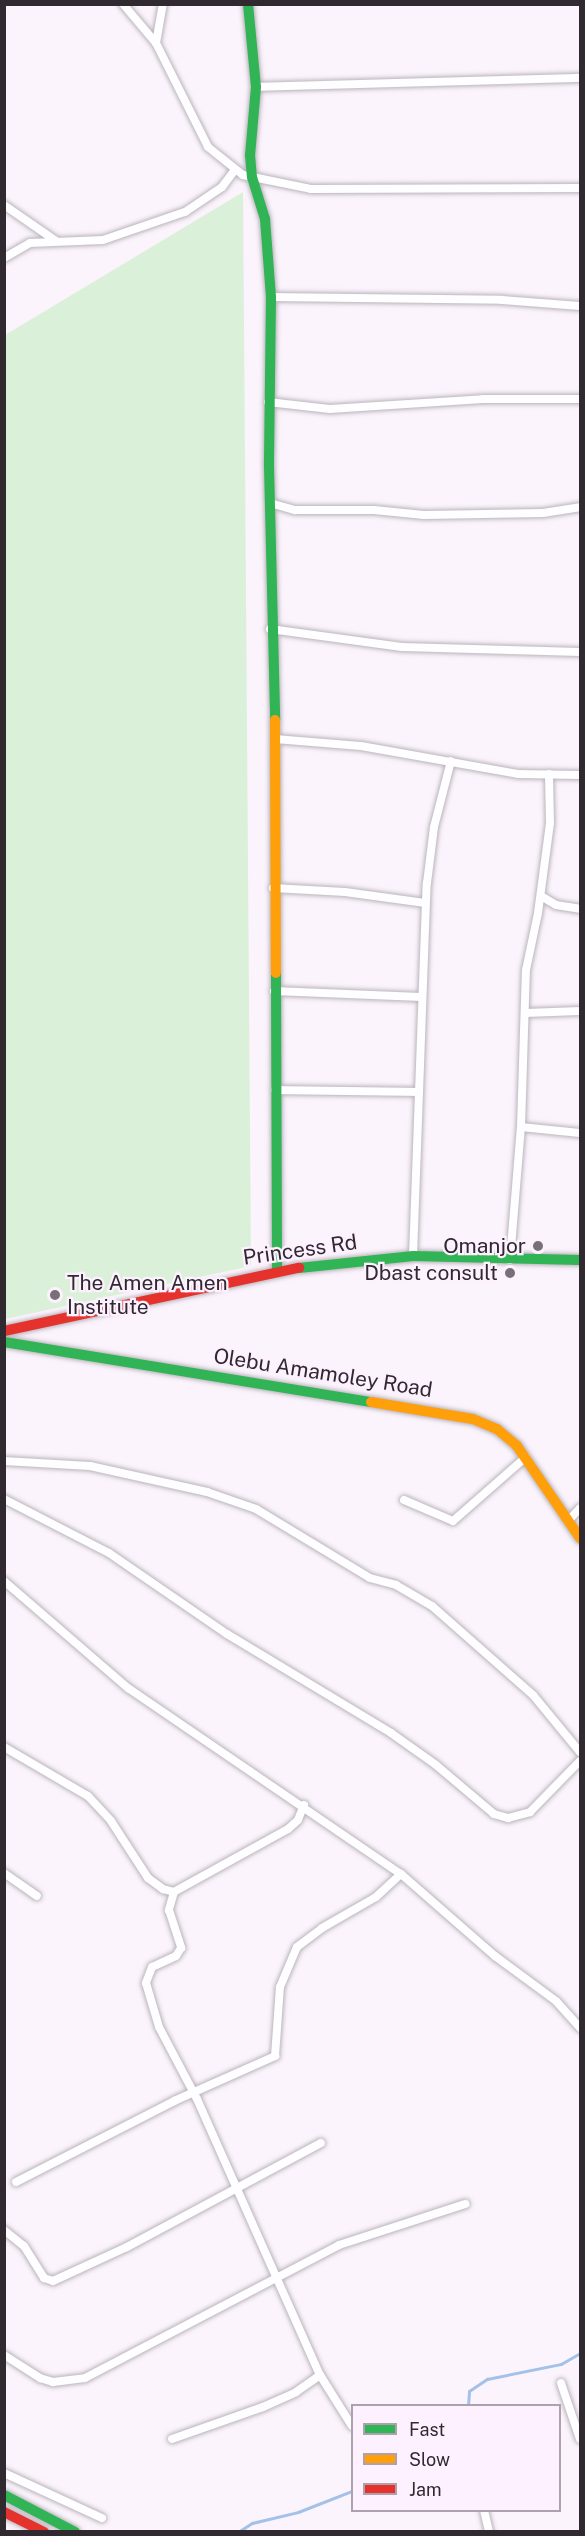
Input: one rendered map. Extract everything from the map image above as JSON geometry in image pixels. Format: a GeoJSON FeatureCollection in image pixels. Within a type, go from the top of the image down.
{"type":"FeatureCollection","features":[{"type":"Feature","properties":{"kind":"street"},"geometry":{"type":"LineString","coordinates":[[123,4],[156,43],[208,147],[234,171],[292,187],[342,190],[580,188]]}},
{"type":"Feature","properties":{"kind":"street"},"geometry":{"type":"LineString","coordinates":[[156,43],[163,4]]}},
{"type":"Feature","properties":{"kind":"street"},"geometry":{"type":"LineString","coordinates":[[248,4],[256,87],[252,177],[265,219],[271,297],[268,402],[270,629],[275,739],[273,888],[277,1270]]}},
{"type":"Feature","properties":{"kind":"street"},"geometry":{"type":"LineString","coordinates":[[256,87],[580,78]]}},
{"type":"Feature","properties":{"kind":"street"},"geometry":{"type":"LineString","coordinates":[[4,258],[30,243],[103,240],[185,212],[222,187],[234,171]]}},
{"type":"Feature","properties":{"kind":"street"},"geometry":{"type":"LineString","coordinates":[[4,205],[59,243]]}},
{"type":"Feature","properties":{"kind":"street"},"geometry":{"type":"LineString","coordinates":[[271,297],[502,300],[580,306]]}},
{"type":"Feature","properties":{"kind":"street"},"geometry":{"type":"LineString","coordinates":[[268,402],[330,409],[483,399],[580,399]]}},
{"type":"Feature","properties":{"kind":"street"},"geometry":{"type":"LineString","coordinates":[[270,503],[295,510],[374,510],[423,515],[543,513],[580,507]]}},
{"type":"Feature","properties":{"kind":"street"},"geometry":{"type":"LineString","coordinates":[[270,629],[402,647],[580,652]]}},
{"type":"Feature","properties":{"kind":"street"},"geometry":{"type":"LineString","coordinates":[[275,739],[362,746],[451,760],[518,774],[580,775]]}},
{"type":"Feature","properties":{"kind":"street"},"geometry":{"type":"LineString","coordinates":[[413,1256],[425,903],[434,828],[451,760]]}},
{"type":"Feature","properties":{"kind":"street"},"geometry":{"type":"LineString","coordinates":[[510,1260],[521,1126],[526,970],[541,896],[550,823],[549,774]]}},
{"type":"Feature","properties":{"kind":"street"},"geometry":{"type":"LineString","coordinates":[[273,888],[345,892],[425,903]]}},
{"type":"Feature","properties":{"kind":"street"},"geometry":{"type":"LineString","coordinates":[[541,896],[556,905],[580,909]]}},
{"type":"Feature","properties":{"kind":"street"},"geometry":{"type":"LineString","coordinates":[[274,991],[421,997]]}},
{"type":"Feature","properties":{"kind":"street"},"geometry":{"type":"LineString","coordinates":[[525,1012],[580,1011]]}},
{"type":"Feature","properties":{"kind":"street"},"geometry":{"type":"LineString","coordinates":[[275,1090],[418,1092]]}},
{"type":"Feature","properties":{"kind":"street"},"geometry":{"type":"LineString","coordinates":[[521,1126],[580,1133]]}},
{"type":"Feature","properties":{"kind":"street","name":"Princess Rd"},"geometry":{"type":"LineString","coordinates":[[4,1330],[277,1270],[413,1256],[535,1261],[580,1260]]}},
{"type":"Feature","properties":{"kind":"street","name":"Olebu Amamoley Road"},"geometry":{"type":"LineString","coordinates":[[4,1342],[453,1413],[497,1429],[526,1457],[580,1538]]}},
{"type":"Feature","properties":{"kind":"street"},"geometry":{"type":"LineString","coordinates":[[404,1500],[453,1521],[526,1457]]}},
{"type":"Feature","properties":{"kind":"street"},"geometry":{"type":"LineString","coordinates":[[4,1461],[90,1466],[218,1495],[256,1509],[370,1578],[396,1586],[432,1606],[533,1695],[580,1752]]}},
{"type":"Feature","properties":{"kind":"street"},"geometry":{"type":"LineString","coordinates":[[4,1499],[109,1553],[227,1634],[391,1733],[436,1765],[494,1814],[508,1818],[530,1812],[580,1761]]}},
{"type":"Feature","properties":{"kind":"street"},"geometry":{"type":"LineString","coordinates":[[569,1520],[580,1508]]}},
{"type":"Feature","properties":{"kind":"street"},"geometry":{"type":"LineString","coordinates":[[4,1581],[128,1688],[304,1805],[402,1874],[495,1956],[556,2001],[580,2028]]}},
{"type":"Feature","properties":{"kind":"street"},"geometry":{"type":"LineString","coordinates":[[4,1747],[88,1796],[111,1821],[148,1878],[174,1892]]}},
{"type":"Feature","properties":{"kind":"street"},"geometry":{"type":"LineString","coordinates":[[304,1805],[298,1820],[288,1829],[174,1892],[169,1910],[181,1948],[176,1956],[152,1967],[147,1976],[147,1990],[159,2027],[194,2093],[320,2375],[351,2424]]}},
{"type":"Feature","properties":{"kind":"street"},"geometry":{"type":"LineString","coordinates":[[4,1873],[37,1896]]}},
{"type":"Feature","properties":{"kind":"street"},"geometry":{"type":"LineString","coordinates":[[16,2182],[83,2145],[275,2056],[280,1987],[297,1947],[322,1928],[376,1897],[402,1874]]}},
{"type":"Feature","properties":{"kind":"street"},"geometry":{"type":"LineString","coordinates":[[4,2230],[24,2246],[44,2278],[53,2281],[321,2143]]}},
{"type":"Feature","properties":{"kind":"street"},"geometry":{"type":"LineString","coordinates":[[4,2355],[40,2378],[53,2382],[85,2378],[339,2245],[465,2204]]}},
{"type":"Feature","properties":{"kind":"street"},"geometry":{"type":"LineString","coordinates":[[172,2439],[263,2407],[296,2392],[320,2375]]}},
{"type":"Feature","properties":{"kind":"street"},"geometry":{"type":"LineString","coordinates":[[561,2383],[580,2439]]}},
{"type":"Feature","properties":{"kind":"street"},"geometry":{"type":"LineString","coordinates":[[4,2473],[102,2518]]}},
{"type":"Feature","properties":{"kind":"street"},"geometry":{"type":"LineString","coordinates":[[4,2495],[75,2532]]}},
{"type":"Feature","properties":{"kind":"street"},"geometry":{"type":"LineString","coordinates":[[4,2512],[44,2532]]}},
{"type":"Feature","properties":{"kind":"street"},"geometry":{"type":"LineString","coordinates":[[484,2512],[489,2532]]}},
{"type":"Feature","properties":{"kind":"green space"},"geometry":{"type":"Polygon","coordinates":[[[243,192],[251,1266],[5,1319],[5,335],[243,192]]]}},
{"type":"Feature","properties":{"kind":"waterway"},"geometry":{"type":"LineString","coordinates":[[468,2404],[469,2391],[487,2379],[561,2364],[580,2353]]}},
{"type":"Feature","properties":{"kind":"waterway"},"geometry":{"type":"LineString","coordinates":[[238,2532],[252,2523],[298,2512],[351,2491]]}},
{"type":"Feature","properties":{"kind":"traffic: fast"},"geometry":{"type":"LineString","coordinates":[[248,4],[256,87],[250,155],[252,177],[265,219],[271,297],[269,466],[275,720]]}},
{"type":"Feature","properties":{"kind":"traffic: fast"},"geometry":{"type":"LineString","coordinates":[[276,973],[277,1270]]}},
{"type":"Feature","properties":{"kind":"traffic: fast"},"geometry":{"type":"LineString","coordinates":[[299,1268],[413,1256],[580,1260]]}},
{"type":"Feature","properties":{"kind":"traffic: fast"},"geometry":{"type":"LineString","coordinates":[[4,1342],[371,1402]]}},
{"type":"Feature","properties":{"kind":"traffic: fast"},"geometry":{"type":"LineString","coordinates":[[4,2495],[75,2532]]}},
{"type":"Feature","properties":{"kind":"traffic: slow"},"geometry":{"type":"LineString","coordinates":[[275,720],[276,973]]}},
{"type":"Feature","properties":{"kind":"traffic: slow"},"geometry":{"type":"LineString","coordinates":[[371,1402],[473,1419],[497,1429],[517,1446],[580,1538]]}},
{"type":"Feature","properties":{"kind":"traffic: jam"},"geometry":{"type":"LineString","coordinates":[[4,1331],[299,1268]]}},
{"type":"Feature","properties":{"kind":"traffic: jam"},"geometry":{"type":"LineString","coordinates":[[4,2512],[44,2532]]}},
{"type":"Feature","properties":{"kind":"place","name":"Omanjor"},"geometry":{"type":"Point","coordinates":[538,1246]}},
{"type":"Feature","properties":{"kind":"place","name":"Dbast consult"},"geometry":{"type":"Point","coordinates":[510,1273]}},
{"type":"Feature","properties":{"kind":"place","name":"The Amen Amen Institute"},"geometry":{"type":"Point","coordinates":[55,1295]}}]}
